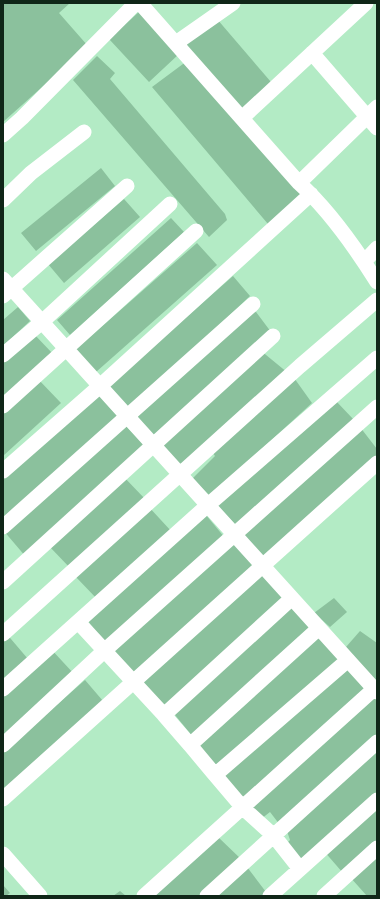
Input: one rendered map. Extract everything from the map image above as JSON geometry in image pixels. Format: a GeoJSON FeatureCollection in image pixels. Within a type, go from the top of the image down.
{"type":"FeatureCollection","features":[{"type":"Feature","properties":{"kind":"street"},"geometry":{"type":"LineString","coordinates":[[3,135],[22,118],[136,3]]}},
{"type":"Feature","properties":{"kind":"street"},"geometry":{"type":"LineString","coordinates":[[140,3],[299,182],[312,194],[350,242],[377,282]]}},
{"type":"Feature","properties":{"kind":"street"},"geometry":{"type":"LineString","coordinates":[[176,43],[233,3]]}},
{"type":"Feature","properties":{"kind":"street"},"geometry":{"type":"LineString","coordinates":[[242,118],[366,3]]}},
{"type":"Feature","properties":{"kind":"street"},"geometry":{"type":"LineString","coordinates":[[312,53],[372,111],[377,128]]}},
{"type":"Feature","properties":{"kind":"street"},"geometry":{"type":"LineString","coordinates":[[299,182],[372,111]]}},
{"type":"Feature","properties":{"kind":"street"},"geometry":{"type":"LineString","coordinates":[[3,200],[31,173],[84,132]]}},
{"type":"Feature","properties":{"kind":"street"},"geometry":{"type":"LineString","coordinates":[[127,186],[6,288],[43,321],[66,349],[376,691],[144,896]]}},
{"type":"Feature","properties":{"kind":"street"},"geometry":{"type":"LineString","coordinates":[[3,470],[100,386],[312,194]]}},
{"type":"Feature","properties":{"kind":"street"},"geometry":{"type":"LineString","coordinates":[[3,356],[170,204]]}},
{"type":"Feature","properties":{"kind":"street"},"geometry":{"type":"LineString","coordinates":[[3,406],[196,231]]}},
{"type":"Feature","properties":{"kind":"street"},"geometry":{"type":"LineString","coordinates":[[364,262],[377,248]]}},
{"type":"Feature","properties":{"kind":"street"},"geometry":{"type":"LineString","coordinates":[[3,634],[300,366],[377,300]]}},
{"type":"Feature","properties":{"kind":"street"},"geometry":{"type":"LineString","coordinates":[[3,527],[253,304]]}},
{"type":"Feature","properties":{"kind":"street"},"geometry":{"type":"LineString","coordinates":[[3,582],[273,336]]}},
{"type":"Feature","properties":{"kind":"street"},"geometry":{"type":"LineString","coordinates":[[3,689],[208,505],[377,358]]}},
{"type":"Feature","properties":{"kind":"street"},"geometry":{"type":"LineString","coordinates":[[3,745],[104,651],[377,407]]}},
{"type":"Feature","properties":{"kind":"street"},"geometry":{"type":"LineString","coordinates":[[3,799],[377,463]]}},
{"type":"Feature","properties":{"kind":"street"},"geometry":{"type":"LineString","coordinates":[[164,715],[292,598]]}},
{"type":"Feature","properties":{"kind":"street"},"geometry":{"type":"LineString","coordinates":[[78,622],[164,715],[243,808],[274,836],[300,869]]}},
{"type":"Feature","properties":{"kind":"street"},"geometry":{"type":"LineString","coordinates":[[190,745],[319,628]]}},
{"type":"Feature","properties":{"kind":"street"},"geometry":{"type":"LineString","coordinates":[[215,775],[348,660]]}},
{"type":"Feature","properties":{"kind":"street"},"geometry":{"type":"LineString","coordinates":[[207,896],[377,742]]}},
{"type":"Feature","properties":{"kind":"street"},"geometry":{"type":"LineString","coordinates":[[270,896],[377,800]]}},
{"type":"Feature","properties":{"kind":"street"},"geometry":{"type":"LineString","coordinates":[[324,896],[377,848]]}},
{"type":"Feature","properties":{"kind":"street"},"geometry":{"type":"LineString","coordinates":[[3,854],[40,896]]}},
{"type":"Feature","properties":{"kind":"building"},"geometry":{"type":"Polygon","coordinates":[[[3,3],[70,3],[59,13],[88,46],[3,122],[3,3]]]}},
{"type":"Feature","properties":{"kind":"building"},"geometry":{"type":"Polygon","coordinates":[[[140,11],[179,54],[149,82],[109,39],[140,11]]]}},
{"type":"Feature","properties":{"kind":"building"},"geometry":{"type":"Polygon","coordinates":[[[217,19],[271,82],[241,114],[181,44],[217,19]]]}},
{"type":"Feature","properties":{"kind":"building"},"geometry":{"type":"Polygon","coordinates":[[[97,56],[115,73],[110,79],[225,214],[227,220],[209,237],[73,80],[97,56]]]}},
{"type":"Feature","properties":{"kind":"building"},"geometry":{"type":"Polygon","coordinates":[[[187,61],[303,194],[268,224],[152,87],[187,61]]]}},
{"type":"Feature","properties":{"kind":"building"},"geometry":{"type":"Polygon","coordinates":[[[101,168],[115,186],[36,251],[21,233],[101,168]]]}},
{"type":"Feature","properties":{"kind":"building"},"geometry":{"type":"Polygon","coordinates":[[[124,199],[140,217],[64,283],[48,264],[124,199]]]}},
{"type":"Feature","properties":{"kind":"building"},"geometry":{"type":"Polygon","coordinates":[[[171,218],[184,232],[70,335],[57,320],[171,218]]]}},
{"type":"Feature","properties":{"kind":"building"},"geometry":{"type":"Polygon","coordinates":[[[197,243],[217,265],[96,372],[76,349],[197,243]]]}},
{"type":"Feature","properties":{"kind":"building"},"geometry":{"type":"Polygon","coordinates":[[[233,276],[250,296],[129,410],[107,387],[233,276]]]}},
{"type":"Feature","properties":{"kind":"building"},"geometry":{"type":"Polygon","coordinates":[[[18,307],[30,321],[3,346],[3,320],[18,307]]]}},
{"type":"Feature","properties":{"kind":"building"},"geometry":{"type":"Polygon","coordinates":[[[253,308],[271,332],[154,441],[132,416],[253,308]]]}},
{"type":"Feature","properties":{"kind":"building"},"geometry":{"type":"Polygon","coordinates":[[[33,333],[54,355],[3,401],[3,359],[33,333]]]}},
{"type":"Feature","properties":{"kind":"building"},"geometry":{"type":"Polygon","coordinates":[[[260,350],[288,373],[181,468],[160,445],[260,350]]]}},
{"type":"Feature","properties":{"kind":"building"},"geometry":{"type":"Polygon","coordinates":[[[292,375],[312,403],[210,496],[192,479],[215,456],[211,450],[292,375]]]}},
{"type":"Feature","properties":{"kind":"building"},"geometry":{"type":"Polygon","coordinates":[[[37,378],[61,403],[3,456],[3,409],[37,378]]]}},
{"type":"Feature","properties":{"kind":"building"},"geometry":{"type":"Polygon","coordinates":[[[97,393],[120,419],[3,518],[3,475],[97,393]]]}},
{"type":"Feature","properties":{"kind":"building"},"geometry":{"type":"Polygon","coordinates":[[[336,401],[354,420],[237,526],[216,505],[336,401]]]}},
{"type":"Feature","properties":{"kind":"building"},"geometry":{"type":"Polygon","coordinates":[[[122,422],[144,445],[26,557],[3,530],[122,422]]]}},
{"type":"Feature","properties":{"kind":"building"},"geometry":{"type":"Polygon","coordinates":[[[360,427],[377,449],[377,455],[263,560],[243,534],[360,427]]]}},
{"type":"Feature","properties":{"kind":"building"},"geometry":{"type":"Polygon","coordinates":[[[122,475],[146,500],[72,570],[48,545],[122,475]]]}},
{"type":"Feature","properties":{"kind":"building"},"geometry":{"type":"Polygon","coordinates":[[[148,506],[172,532],[98,600],[75,576],[148,506]]]}},
{"type":"Feature","properties":{"kind":"building"},"geometry":{"type":"Polygon","coordinates":[[[206,515],[225,538],[106,644],[87,620],[206,515]]]}},
{"type":"Feature","properties":{"kind":"building"},"geometry":{"type":"Polygon","coordinates":[[[234,540],[256,565],[132,678],[110,653],[234,540]]]}},
{"type":"Feature","properties":{"kind":"building"},"geometry":{"type":"Polygon","coordinates":[[[262,570],[287,599],[170,706],[155,701],[139,682],[262,570]]]}},
{"type":"Feature","properties":{"kind":"building"},"geometry":{"type":"Polygon","coordinates":[[[334,598],[347,612],[330,627],[314,613],[334,598]]]}},
{"type":"Feature","properties":{"kind":"building"},"geometry":{"type":"Polygon","coordinates":[[[291,604],[315,631],[193,737],[171,710],[291,604]]]}},
{"type":"Feature","properties":{"kind":"building"},"geometry":{"type":"Polygon","coordinates":[[[360,631],[377,643],[377,683],[346,647],[360,631]]]}},
{"type":"Feature","properties":{"kind":"building"},"geometry":{"type":"Polygon","coordinates":[[[5,632],[28,659],[3,683],[3,634],[5,632]]]}},
{"type":"Feature","properties":{"kind":"building"},"geometry":{"type":"Polygon","coordinates":[[[319,634],[342,658],[218,769],[194,746],[319,634]]]}},
{"type":"Feature","properties":{"kind":"building"},"geometry":{"type":"Polygon","coordinates":[[[50,648],[75,675],[3,738],[3,691],[50,648]]]}},
{"type":"Feature","properties":{"kind":"building"},"geometry":{"type":"Polygon","coordinates":[[[348,665],[368,685],[243,800],[221,776],[348,665]]]}},
{"type":"Feature","properties":{"kind":"building"},"geometry":{"type":"Polygon","coordinates":[[[85,680],[103,701],[3,792],[3,752],[85,680]]]}},
{"type":"Feature","properties":{"kind":"building"},"geometry":{"type":"Polygon","coordinates":[[[373,694],[377,699],[377,738],[280,825],[270,812],[261,819],[248,808],[373,694]]]}},
{"type":"Feature","properties":{"kind":"building"},"geometry":{"type":"Polygon","coordinates":[[[377,746],[377,794],[302,863],[285,845],[290,840],[287,831],[377,746]]]}},
{"type":"Feature","properties":{"kind":"building"},"geometry":{"type":"Polygon","coordinates":[[[377,803],[377,844],[343,873],[323,850],[377,803]]]}},
{"type":"Feature","properties":{"kind":"building"},"geometry":{"type":"Polygon","coordinates":[[[217,836],[242,860],[202,896],[148,896],[217,836]]]}},
{"type":"Feature","properties":{"kind":"building"},"geometry":{"type":"Polygon","coordinates":[[[377,855],[377,896],[367,896],[350,877],[377,855]]]}},
{"type":"Feature","properties":{"kind":"building"},"geometry":{"type":"Polygon","coordinates":[[[247,867],[266,892],[261,896],[214,896],[247,867]]]}},
{"type":"Feature","properties":{"kind":"building"},"geometry":{"type":"Polygon","coordinates":[[[3,885],[10,893],[6,896],[3,896],[3,885]]]}},
{"type":"Feature","properties":{"kind":"building"},"geometry":{"type":"Polygon","coordinates":[[[120,891],[126,896],[113,896],[120,891]]]}}]}
